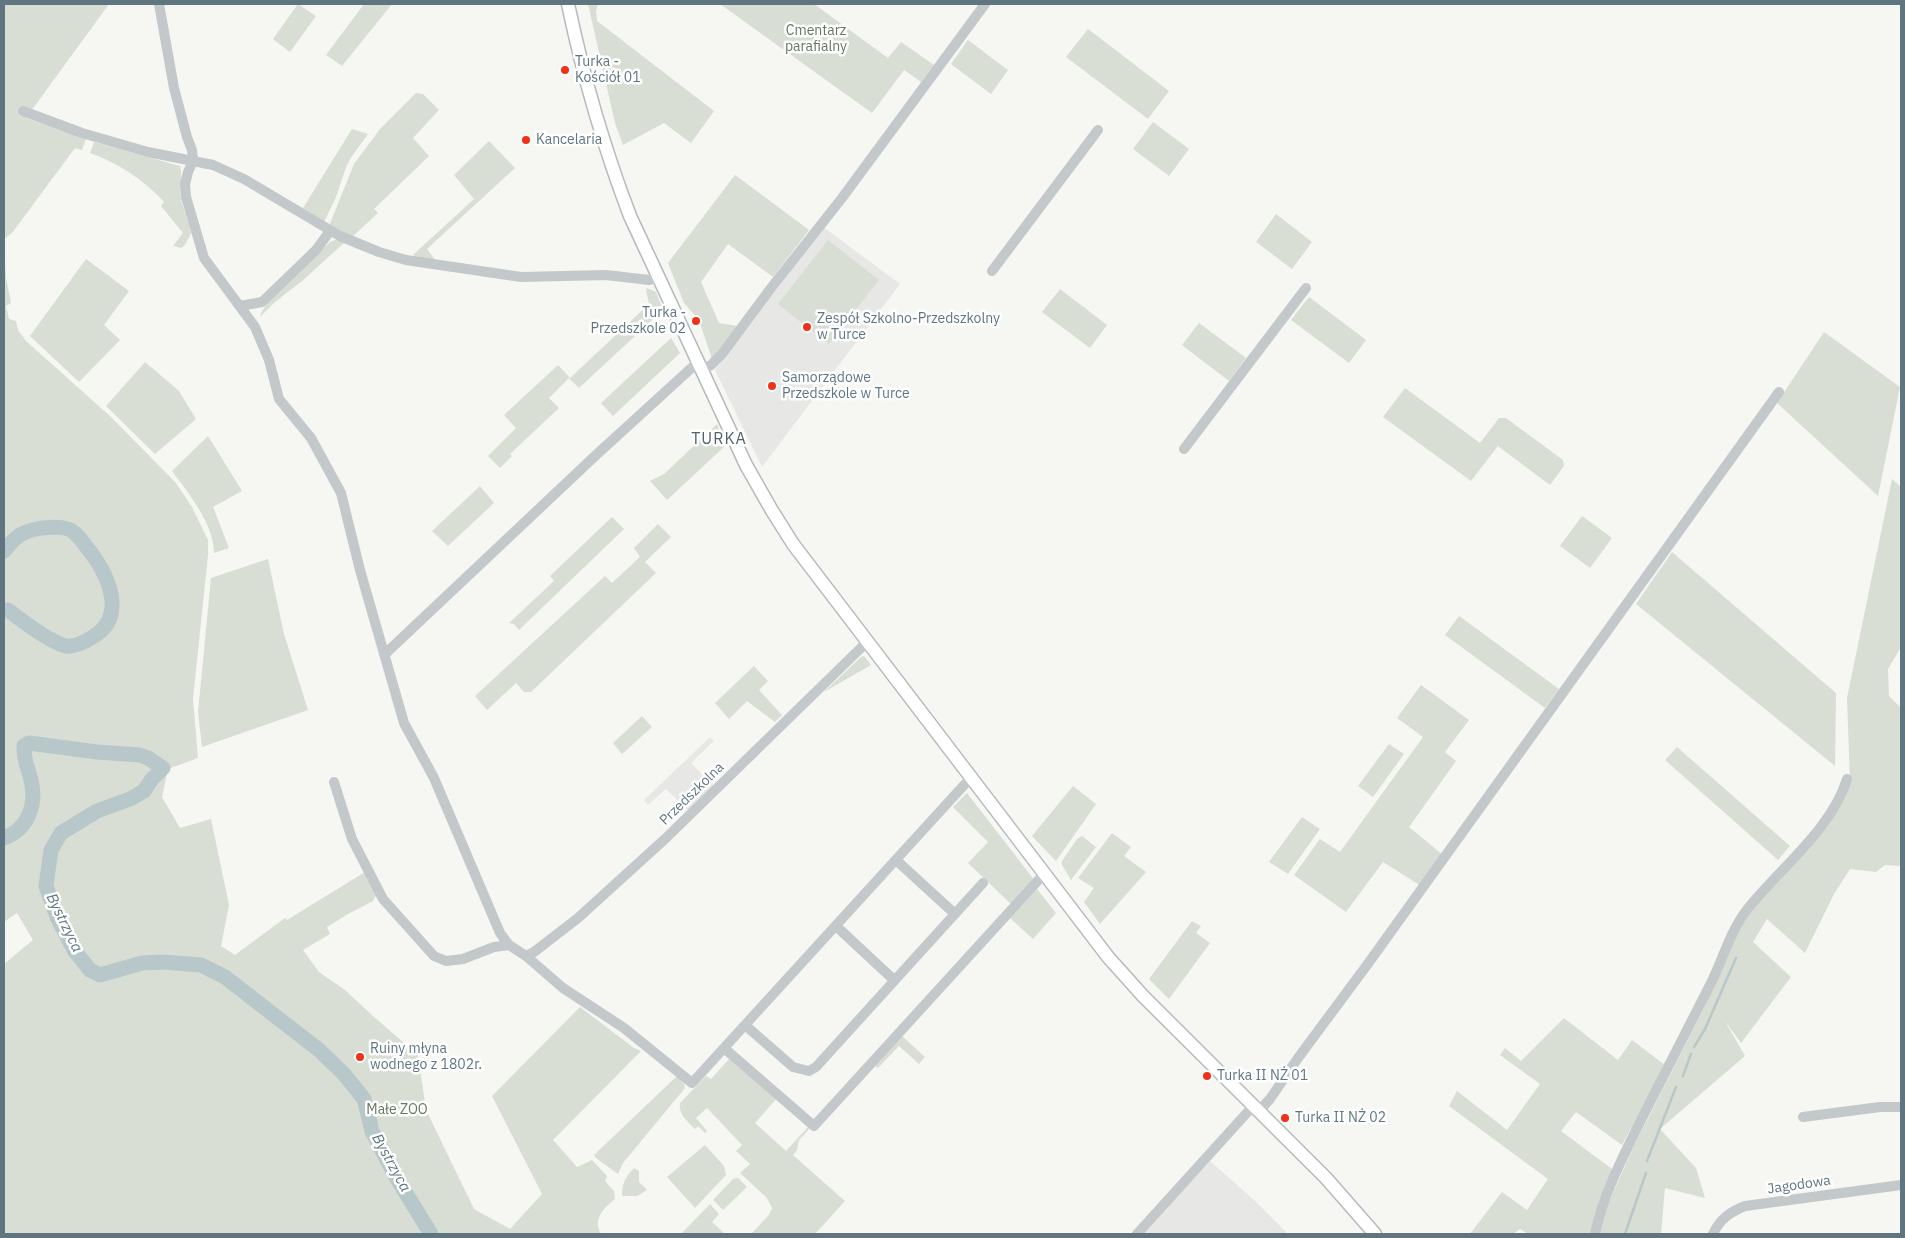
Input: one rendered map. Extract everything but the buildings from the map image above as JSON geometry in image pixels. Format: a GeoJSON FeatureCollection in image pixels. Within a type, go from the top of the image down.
{"type":"FeatureCollection","features":[{"type":"Feature","properties":{"kind":"main road"},"geometry":{"type":"LineString","coordinates":[[568,4],[587,80],[617,181],[630,216],[746,465],[770,509],[793,544],[1108,957],[1135,988],[1326,1178],[1375,1234]]}},
{"type":"Feature","properties":{"kind":"street"},"geometry":{"type":"LineString","coordinates":[[159,4],[174,88],[186,137],[192,150],[193,161],[185,184],[186,197],[200,244],[209,266],[255,326],[269,360],[279,399],[310,438],[340,493],[406,729],[434,778],[468,856],[490,913],[500,933],[509,945],[526,956],[571,994],[624,1028],[692,1084],[965,784],[972,780]]}},
{"type":"Feature","properties":{"kind":"street"},"geometry":{"type":"LineString","coordinates":[[385,654],[574,476],[700,366],[711,365],[722,354],[842,198],[985,4]]}},
{"type":"Feature","properties":{"kind":"street"},"geometry":{"type":"LineString","coordinates":[[23,111],[92,136],[148,152],[206,162],[241,177],[330,231],[364,247],[406,260],[534,278],[606,275],[649,280],[658,277]]}},
{"type":"Feature","properties":{"kind":"street"},"geometry":{"type":"LineString","coordinates":[[992,271],[1098,130]]}},
{"type":"Feature","properties":{"kind":"street"},"geometry":{"type":"LineString","coordinates":[[255,326],[262,302],[316,250],[330,231]]}},
{"type":"Feature","properties":{"kind":"street"},"geometry":{"type":"LineString","coordinates":[[1184,449],[1306,288]]}},
{"type":"Feature","properties":{"kind":"street"},"geometry":{"type":"LineString","coordinates":[[240,306],[262,302]]}},
{"type":"Feature","properties":{"kind":"street"},"geometry":{"type":"LineString","coordinates":[[1137,1234],[1256,1108],[1270,1099],[1779,392]]}},
{"type":"Feature","properties":{"kind":"street","name":"Przedszkolna"},"geometry":{"type":"LineString","coordinates":[[526,956],[578,918],[666,838],[867,642]]}},
{"type":"Feature","properties":{"kind":"street"},"geometry":{"type":"LineString","coordinates":[[1595,1234],[1605,1200],[1617,1171],[1714,978],[1737,924],[1746,911],[1826,819],[1842,794],[1847,779]]}},
{"type":"Feature","properties":{"kind":"street"},"geometry":{"type":"LineString","coordinates":[[334,782],[352,839],[383,899],[434,956],[446,961],[463,959],[494,947],[509,945]]}},
{"type":"Feature","properties":{"kind":"street"},"geometry":{"type":"LineString","coordinates":[[896,860],[955,914]]}},
{"type":"Feature","properties":{"kind":"street"},"geometry":{"type":"LineString","coordinates":[[724,1048],[814,1126],[1044,874]]}},
{"type":"Feature","properties":{"kind":"street"},"geometry":{"type":"LineString","coordinates":[[745,1025],[793,1067],[809,1071],[816,1067],[983,883]]}},
{"type":"Feature","properties":{"kind":"street"},"geometry":{"type":"LineString","coordinates":[[836,926],[894,980]]}},
{"type":"Feature","properties":{"kind":"street"},"geometry":{"type":"LineString","coordinates":[[1803,1117],[1880,1107],[1901,1107]]}},
{"type":"Feature","properties":{"kind":"street","name":"Jagodowa"},"geometry":{"type":"LineString","coordinates":[[1713,1234],[1721,1220],[1728,1213],[1745,1206],[1901,1185]]}},
{"type":"Feature","properties":{"kind":"shaded area","name":"Zespół Szkolno-Przedszkolny w Turce"},"geometry":{"type":"Polygon","coordinates":[[[822,226],[900,284],[762,467],[715,370],[822,226]]]}},
{"type":"Feature","properties":{"kind":"shaded area"},"geometry":{"type":"Polygon","coordinates":[[[710,737],[714,741],[691,763],[714,786],[688,811],[666,789],[648,805],[644,800],[710,737]]]}},
{"type":"Feature","properties":{"kind":"shaded area"},"geometry":{"type":"Polygon","coordinates":[[[1209,1160],[1254,1200],[1288,1234],[1141,1234],[1209,1160]]]}},
{"type":"Feature","properties":{"kind":"green space"},"geometry":{"type":"Polygon","coordinates":[[[4,4],[109,4],[26,118],[86,139],[82,150],[75,148],[12,233],[4,239],[4,4]]]}},
{"type":"Feature","properties":{"kind":"green space"},"geometry":{"type":"Polygon","coordinates":[[[298,4],[316,16],[290,52],[273,39],[298,4]]]}},
{"type":"Feature","properties":{"kind":"green space"},"geometry":{"type":"Polygon","coordinates":[[[364,4],[392,4],[342,66],[326,55],[364,4]]]}},
{"type":"Feature","properties":{"kind":"green space"},"geometry":{"type":"Polygon","coordinates":[[[588,4],[598,4],[596,11],[597,21],[714,111],[691,143],[664,123],[623,145],[615,123],[588,4]]]}},
{"type":"Feature","properties":{"kind":"green space","name":"Cmentarz parafialny"},"geometry":{"type":"Polygon","coordinates":[[[720,4],[814,4],[888,58],[901,42],[934,65],[921,82],[904,70],[872,113],[720,4]]]}},
{"type":"Feature","properties":{"kind":"green space"},"geometry":{"type":"Polygon","coordinates":[[[1088,29],[1169,91],[1148,119],[1066,57],[1088,29]]]}},
{"type":"Feature","properties":{"kind":"green space"},"geometry":{"type":"Polygon","coordinates":[[[968,40],[1008,70],[991,94],[951,64],[968,40]]]}},
{"type":"Feature","properties":{"kind":"green space"},"geometry":{"type":"Polygon","coordinates":[[[416,93],[423,94],[439,110],[413,138],[429,156],[374,209],[378,213],[352,237],[329,226],[354,164],[380,129],[416,93]]]}},
{"type":"Feature","properties":{"kind":"green space"},"geometry":{"type":"Polygon","coordinates":[[[1153,122],[1189,149],[1169,176],[1133,149],[1153,122]]]}},
{"type":"Feature","properties":{"kind":"green space"},"geometry":{"type":"Polygon","coordinates":[[[352,129],[368,134],[346,167],[336,197],[324,222],[303,208],[352,129]]]}},
{"type":"Feature","properties":{"kind":"green space"},"geometry":{"type":"Polygon","coordinates":[[[489,141],[515,168],[427,249],[436,261],[414,258],[414,254],[474,199],[454,175],[489,141]]]}},
{"type":"Feature","properties":{"kind":"green space"},"geometry":{"type":"Polygon","coordinates":[[[94,142],[180,166],[181,198],[191,233],[185,245],[181,248],[173,246],[183,233],[161,206],[164,202],[148,186],[130,173],[90,153],[94,142]]]}},
{"type":"Feature","properties":{"kind":"green space"},"geometry":{"type":"Polygon","coordinates":[[[735,175],[809,230],[773,277],[728,244],[701,282],[719,323],[737,326],[712,359],[701,326],[697,318],[684,303],[668,263],[735,175]]]}},
{"type":"Feature","properties":{"kind":"green space"},"geometry":{"type":"Polygon","coordinates":[[[1276,214],[1312,242],[1292,269],[1256,242],[1276,214]]]}},
{"type":"Feature","properties":{"kind":"green space"},"geometry":{"type":"Polygon","coordinates":[[[338,239],[345,242],[260,317],[264,308],[280,288],[330,242],[338,239]]]}},
{"type":"Feature","properties":{"kind":"green space"},"geometry":{"type":"Polygon","coordinates":[[[828,240],[879,280],[829,344],[778,304],[828,240]]]}},
{"type":"Feature","properties":{"kind":"green space","name":"Małe ZOO"},"geometry":{"type":"Polygon","coordinates":[[[4,241],[6,278],[11,303],[6,306],[9,319],[16,321],[18,330],[26,341],[111,417],[176,483],[192,507],[208,540],[193,699],[198,758],[168,769],[162,797],[180,828],[211,819],[229,905],[221,946],[235,955],[285,918],[287,920],[365,872],[376,895],[373,901],[327,927],[330,934],[303,950],[319,972],[345,990],[418,1055],[426,1110],[474,1209],[510,1229],[542,1194],[492,1096],[580,1007],[634,1048],[641,1051],[553,1140],[577,1167],[592,1160],[607,1176],[605,1181],[614,1191],[615,1199],[600,1214],[598,1223],[601,1234],[4,1234],[4,964],[33,940],[17,913],[4,922],[4,241]]]}},
{"type":"Feature","properties":{"kind":"green space"},"geometry":{"type":"Polygon","coordinates":[[[86,259],[129,291],[104,325],[120,340],[79,382],[30,336],[86,259]]]}},
{"type":"Feature","properties":{"kind":"green space"},"geometry":{"type":"Polygon","coordinates":[[[647,288],[656,292],[663,310],[579,388],[569,378],[549,398],[559,408],[510,454],[512,456],[500,468],[488,456],[516,428],[504,415],[558,365],[570,378],[649,304],[647,288]]]}},
{"type":"Feature","properties":{"kind":"green space"},"geometry":{"type":"Polygon","coordinates":[[[1060,289],[1107,325],[1090,348],[1042,312],[1060,289]]]}},
{"type":"Feature","properties":{"kind":"green space"},"geometry":{"type":"Polygon","coordinates":[[[1309,297],[1366,340],[1349,363],[1291,320],[1309,297]]]}},
{"type":"Feature","properties":{"kind":"green space"},"geometry":{"type":"Polygon","coordinates":[[[1199,323],[1246,358],[1229,381],[1182,345],[1199,323]]]}},
{"type":"Feature","properties":{"kind":"green space"},"geometry":{"type":"Polygon","coordinates":[[[1824,332],[1900,387],[1878,496],[1777,403],[1824,332]]]}},
{"type":"Feature","properties":{"kind":"green space"},"geometry":{"type":"Polygon","coordinates":[[[671,338],[680,353],[613,416],[601,403],[671,338]]]}},
{"type":"Feature","properties":{"kind":"green space"},"geometry":{"type":"Polygon","coordinates":[[[145,362],[179,391],[196,419],[155,454],[106,406],[145,362]]]}},
{"type":"Feature","properties":{"kind":"green space"},"geometry":{"type":"Polygon","coordinates":[[[1405,388],[1480,443],[1499,418],[1506,418],[1563,460],[1564,466],[1550,485],[1498,446],[1471,481],[1383,417],[1405,388]]]}},
{"type":"Feature","properties":{"kind":"green space"},"geometry":{"type":"Polygon","coordinates":[[[717,424],[725,446],[667,500],[650,481],[664,474],[717,424]]]}},
{"type":"Feature","properties":{"kind":"green space"},"geometry":{"type":"Polygon","coordinates":[[[208,436],[242,491],[213,507],[229,548],[214,553],[210,531],[205,520],[193,499],[172,471],[208,436]]]}},
{"type":"Feature","properties":{"kind":"green space"},"geometry":{"type":"Polygon","coordinates":[[[1892,479],[1901,487],[1901,647],[1888,669],[1889,696],[1901,708],[1901,866],[1885,865],[1876,872],[1850,869],[1834,894],[1805,953],[1767,919],[1753,942],[1791,977],[1741,1043],[1725,1021],[1745,1056],[1660,1129],[1696,1168],[1705,1198],[1665,1188],[1661,1234],[1599,1234],[1608,1204],[1633,1148],[1703,1010],[1739,929],[1747,915],[1808,846],[1850,782],[1847,698],[1892,479]]]}},
{"type":"Feature","properties":{"kind":"green space"},"geometry":{"type":"Polygon","coordinates":[[[480,486],[494,503],[448,546],[432,531],[480,486]]]}},
{"type":"Feature","properties":{"kind":"green space"},"geometry":{"type":"Polygon","coordinates":[[[1582,516],[1612,538],[1590,568],[1560,546],[1582,516]]]}},
{"type":"Feature","properties":{"kind":"green space"},"geometry":{"type":"Polygon","coordinates":[[[612,517],[624,529],[519,630],[514,624],[509,623],[554,581],[550,576],[612,517]]]}},
{"type":"Feature","properties":{"kind":"green space"},"geometry":{"type":"Polygon","coordinates":[[[658,524],[671,537],[645,562],[656,573],[531,692],[524,692],[516,683],[487,710],[475,696],[605,576],[612,583],[640,557],[634,548],[658,524]]]}},
{"type":"Feature","properties":{"kind":"green space"},"geometry":{"type":"Polygon","coordinates":[[[1672,552],[1836,693],[1835,766],[1636,604],[1672,552]]]}},
{"type":"Feature","properties":{"kind":"green space"},"geometry":{"type":"Polygon","coordinates":[[[268,559],[284,634],[308,710],[202,747],[198,712],[211,578],[268,559]]]}},
{"type":"Feature","properties":{"kind":"green space"},"geometry":{"type":"Polygon","coordinates":[[[1459,616],[1559,689],[1545,708],[1445,635],[1459,616]]]}},
{"type":"Feature","properties":{"kind":"green space"},"geometry":{"type":"Polygon","coordinates":[[[864,656],[871,665],[824,692],[861,657],[864,656]]]}},
{"type":"Feature","properties":{"kind":"green space"},"geometry":{"type":"Polygon","coordinates":[[[754,666],[768,681],[759,690],[782,715],[775,722],[747,701],[729,719],[715,703],[754,666]]]}},
{"type":"Feature","properties":{"kind":"green space"},"geometry":{"type":"Polygon","coordinates":[[[1421,685],[1469,720],[1445,752],[1456,761],[1409,827],[1443,855],[1421,886],[1383,862],[1346,912],[1294,875],[1320,839],[1340,852],[1423,737],[1397,718],[1421,685]]]}},
{"type":"Feature","properties":{"kind":"green space"},"geometry":{"type":"Polygon","coordinates":[[[642,716],[652,727],[622,754],[613,743],[642,716]]]}},
{"type":"Feature","properties":{"kind":"green space"},"geometry":{"type":"Polygon","coordinates":[[[1389,744],[1404,754],[1373,797],[1358,786],[1389,744]]]}},
{"type":"Feature","properties":{"kind":"green space"},"geometry":{"type":"Polygon","coordinates":[[[1677,747],[1790,846],[1778,860],[1665,760],[1677,747]]]}},
{"type":"Feature","properties":{"kind":"green space"},"geometry":{"type":"Polygon","coordinates":[[[1073,786],[1096,804],[1056,861],[1032,836],[1073,786]]]}},
{"type":"Feature","properties":{"kind":"green space"},"geometry":{"type":"Polygon","coordinates":[[[967,793],[1035,881],[1012,905],[968,863],[988,842],[953,807],[967,793]]]}},
{"type":"Feature","properties":{"kind":"green space"},"geometry":{"type":"Polygon","coordinates":[[[1302,817],[1320,829],[1288,874],[1269,862],[1302,817]]]}},
{"type":"Feature","properties":{"kind":"green space"},"geometry":{"type":"Polygon","coordinates":[[[1112,833],[1131,847],[1124,856],[1146,872],[1100,924],[1084,902],[1094,888],[1078,878],[1112,833]]]}},
{"type":"Feature","properties":{"kind":"green space"},"geometry":{"type":"Polygon","coordinates":[[[1082,836],[1096,847],[1071,880],[1062,865],[1062,861],[1077,839],[1082,836]]]}},
{"type":"Feature","properties":{"kind":"green space"},"geometry":{"type":"Polygon","coordinates":[[[1037,889],[1056,913],[1033,939],[1010,918],[1037,889]]]}},
{"type":"Feature","properties":{"kind":"green space"},"geometry":{"type":"Polygon","coordinates":[[[1192,921],[1201,926],[1196,933],[1210,943],[1169,999],[1149,979],[1192,921]]]}},
{"type":"Feature","properties":{"kind":"green space"},"geometry":{"type":"Polygon","coordinates":[[[1564,1018],[1618,1060],[1632,1040],[1665,1065],[1622,1145],[1576,1112],[1561,1131],[1612,1169],[1591,1234],[1528,1234],[1520,1229],[1513,1234],[1470,1234],[1502,1192],[1527,1210],[1548,1179],[1449,1106],[1457,1091],[1507,1130],[1540,1084],[1500,1055],[1505,1048],[1521,1061],[1564,1018]]]}},
{"type":"Feature","properties":{"kind":"green space"},"geometry":{"type":"Polygon","coordinates":[[[902,1036],[925,1057],[919,1064],[899,1046],[878,1068],[875,1066],[902,1036]]]}},
{"type":"Feature","properties":{"kind":"green space"},"geometry":{"type":"Polygon","coordinates":[[[730,1058],[777,1098],[755,1123],[786,1151],[808,1127],[809,1129],[799,1140],[797,1150],[793,1155],[845,1201],[815,1234],[751,1234],[769,1215],[772,1208],[767,1198],[740,1173],[750,1164],[736,1151],[742,1145],[707,1108],[696,1118],[707,1131],[705,1133],[698,1126],[695,1129],[682,1114],[680,1103],[706,1076],[711,1079],[730,1058]]]}},
{"type":"Feature","properties":{"kind":"green space"},"geometry":{"type":"Polygon","coordinates":[[[677,1076],[685,1088],[623,1163],[618,1174],[596,1158],[594,1155],[677,1076]]]}},
{"type":"Feature","properties":{"kind":"green space"},"geometry":{"type":"Polygon","coordinates":[[[705,1145],[724,1166],[726,1175],[695,1208],[667,1177],[705,1145]]]}},
{"type":"Feature","properties":{"kind":"green space"},"geometry":{"type":"Polygon","coordinates":[[[634,1168],[639,1171],[639,1182],[647,1190],[637,1196],[622,1196],[628,1174],[634,1168]]]}},
{"type":"Feature","properties":{"kind":"green space"},"geometry":{"type":"Polygon","coordinates":[[[738,1178],[747,1187],[723,1210],[713,1200],[733,1179],[738,1178]]]}},
{"type":"Feature","properties":{"kind":"green space"},"geometry":{"type":"Polygon","coordinates":[[[710,1204],[719,1214],[712,1222],[725,1234],[681,1234],[710,1204]]]}},
{"type":"Feature","properties":{"kind":"waterway","name":"Bystrzyca"},"geometry":{"type":"LineString","coordinates":[[4,551],[18,537],[30,531],[57,527],[71,530],[89,550],[103,572],[108,584],[112,608],[109,619],[102,630],[85,642],[69,646],[52,641],[8,610],[4,610]]}},
{"type":"Feature","properties":{"kind":"waterway","name":"Bystrzyca"},"geometry":{"type":"LineString","coordinates":[[4,838],[19,829],[29,815],[33,789],[24,750],[24,746],[29,743],[97,752],[140,755],[163,768],[144,791],[130,799],[97,811],[61,833],[51,850],[46,886],[57,917],[74,950],[90,970],[100,975],[142,963],[163,962],[201,965],[225,977],[319,1050],[344,1074],[364,1099],[372,1131],[396,1177],[431,1234]]}},
{"type":"Feature","properties":{"kind":"waterway"},"geometry":{"type":"LineString","coordinates":[[1694,1047],[1705,1029],[1736,958]]}},
{"type":"Feature","properties":{"kind":"waterway"},"geometry":{"type":"LineString","coordinates":[[1683,1076],[1691,1054]]}},
{"type":"Feature","properties":{"kind":"waterway"},"geometry":{"type":"LineString","coordinates":[[1647,1161],[1676,1087]]}},
{"type":"Feature","properties":{"kind":"waterway"},"geometry":{"type":"LineString","coordinates":[[1625,1234],[1646,1173]]}},
{"type":"Feature","properties":{"kind":"place","name":"Turka - Kościół 01"},"geometry":{"type":"Point","coordinates":[565,70]}},
{"type":"Feature","properties":{"kind":"place","name":"Kancelaria"},"geometry":{"type":"Point","coordinates":[526,140]}},
{"type":"Feature","properties":{"kind":"place","name":"Turka - Przedszkole 02"},"geometry":{"type":"Point","coordinates":[696,321]}},
{"type":"Feature","properties":{"kind":"place","name":"Zespół Szkolno-Przedszkolny w Turce"},"geometry":{"type":"Point","coordinates":[807,327]}},
{"type":"Feature","properties":{"kind":"place","name":"Samorządowe Przedszkole w Turce"},"geometry":{"type":"Point","coordinates":[772,386]}},
{"type":"Feature","properties":{"kind":"place","name":"Ruiny młyna wodnego z 1802r."},"geometry":{"type":"Point","coordinates":[360,1057]}},
{"type":"Feature","properties":{"kind":"place","name":"Turka II NŻ 01"},"geometry":{"type":"Point","coordinates":[1207,1076]}},
{"type":"Feature","properties":{"kind":"place","name":"Turka II NŻ 02"},"geometry":{"type":"Point","coordinates":[1285,1118]}},
{"type":"Feature","properties":{"kind":"district","name":"TURKA"},"geometry":{"type":"Point","coordinates":[719,439]}}]}
